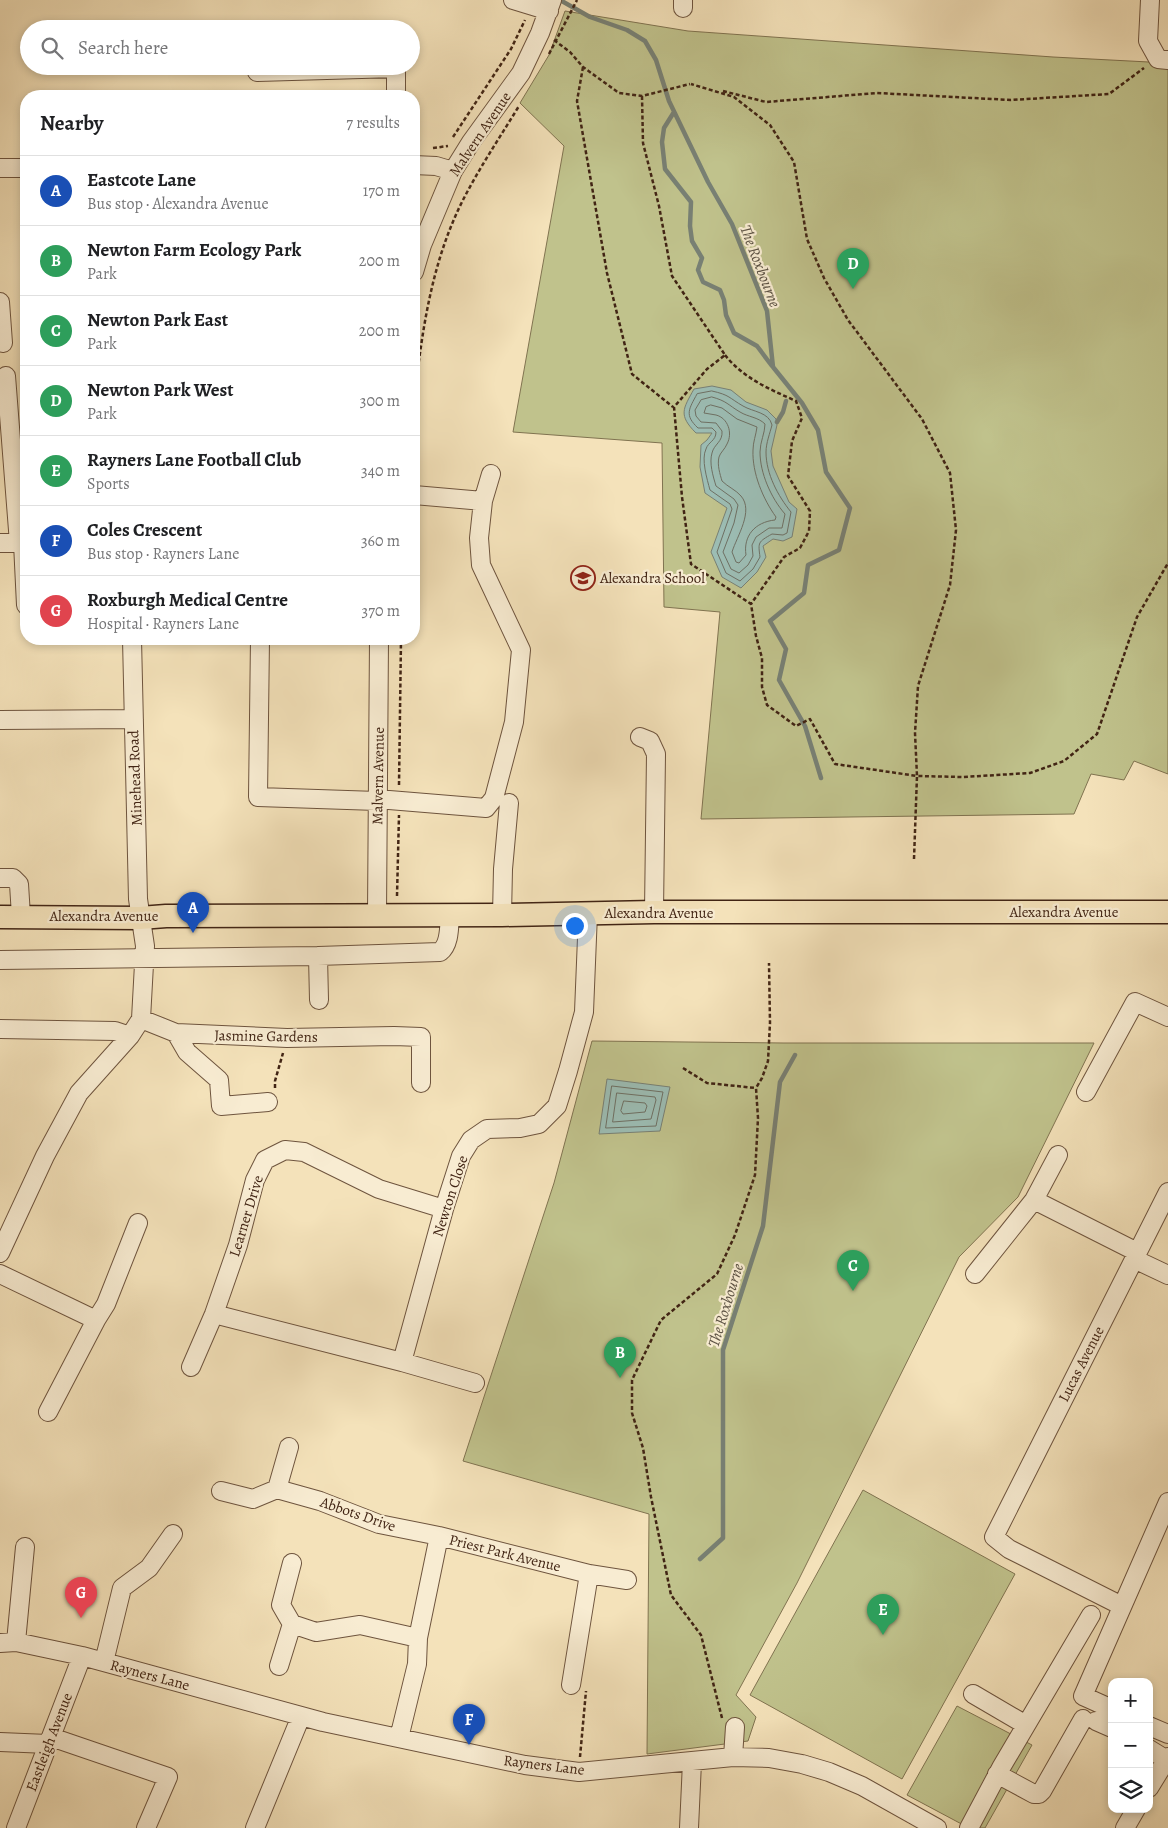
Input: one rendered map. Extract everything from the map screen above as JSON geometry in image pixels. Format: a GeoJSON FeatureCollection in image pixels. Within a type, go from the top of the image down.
{"type":"FeatureCollection","features":[{"type":"Feature","properties":{"kind":"main road","name":"Alexandra Avenue"},"geometry":{"type":"LineString","coordinates":[[11,916],[140,918],[166,916],[502,915],[654,912],[1168,912]]}},
{"type":"Feature","properties":{"kind":"street"},"geometry":{"type":"LineString","coordinates":[[513,0],[530,5],[550,6]]}},
{"type":"Feature","properties":{"kind":"street"},"geometry":{"type":"LineString","coordinates":[[1150,0],[1148,41],[1163,59]]}},
{"type":"Feature","properties":{"kind":"street","name":"Malvern Avenue"},"geometry":{"type":"LineString","coordinates":[[420,251],[453,170],[521,73],[540,33],[550,6]]}},
{"type":"Feature","properties":{"kind":"street"},"geometry":{"type":"LineString","coordinates":[[396,75],[396,90]]}},
{"type":"Feature","properties":{"kind":"street"},"geometry":{"type":"LineString","coordinates":[[420,165],[436,166],[453,170]]}},
{"type":"Feature","properties":{"kind":"street"},"geometry":{"type":"LineString","coordinates":[[0,168],[20,168]]}},
{"type":"Feature","properties":{"kind":"street"},"geometry":{"type":"LineString","coordinates":[[0,302],[3,343]]}},
{"type":"Feature","properties":{"kind":"street"},"geometry":{"type":"LineString","coordinates":[[6,376],[20,514]]}},
{"type":"Feature","properties":{"kind":"street"},"geometry":{"type":"LineString","coordinates":[[260,645],[258,797],[399,801],[486,808],[494,798],[514,722],[521,650],[481,565],[479,538],[483,501],[491,474]]}},
{"type":"Feature","properties":{"kind":"street"},"geometry":{"type":"LineString","coordinates":[[420,496],[483,501]]}},
{"type":"Feature","properties":{"kind":"street"},"geometry":{"type":"LineString","coordinates":[[0,544],[20,543]]}},
{"type":"Feature","properties":{"kind":"street","name":"Minehead Road"},"geometry":{"type":"LineString","coordinates":[[132,645],[138,899],[145,946],[141,1019]]}},
{"type":"Feature","properties":{"kind":"street","name":"Malvern Avenue"},"geometry":{"type":"LineString","coordinates":[[377,914],[380,645]]}},
{"type":"Feature","properties":{"kind":"street"},"geometry":{"type":"LineString","coordinates":[[0,720],[134,719]]}},
{"type":"Feature","properties":{"kind":"street"},"geometry":{"type":"LineString","coordinates":[[640,737],[650,741],[656,754],[654,912]]}},
{"type":"Feature","properties":{"kind":"street"},"geometry":{"type":"LineString","coordinates":[[502,915],[503,869],[509,804]]}},
{"type":"Feature","properties":{"kind":"street"},"geometry":{"type":"LineString","coordinates":[[0,878],[13,878],[19,884],[11,916]]}},
{"type":"Feature","properties":{"kind":"street","name":"Newton Close"},"geometry":{"type":"LineString","coordinates":[[402,1362],[444,1209],[461,1156],[471,1140],[487,1129],[520,1128],[539,1124],[557,1106],[584,1012],[588,913]]}},
{"type":"Feature","properties":{"kind":"street"},"geometry":{"type":"LineString","coordinates":[[0,960],[318,956],[440,952],[445,948],[450,914]]}},
{"type":"Feature","properties":{"kind":"street"},"geometry":{"type":"LineString","coordinates":[[318,956],[319,1000]]}},
{"type":"Feature","properties":{"kind":"street"},"geometry":{"type":"LineString","coordinates":[[1086,1092],[1135,1002],[1168,1017]]}},
{"type":"Feature","properties":{"kind":"street"},"geometry":{"type":"LineString","coordinates":[[0,1253],[45,1156],[79,1093],[130,1036],[141,1019]]}},
{"type":"Feature","properties":{"kind":"street","name":"Jasmine Gardens"},"geometry":{"type":"LineString","coordinates":[[141,1019],[176,1033],[287,1038],[394,1036],[421,1038],[421,1083]]}},
{"type":"Feature","properties":{"kind":"street"},"geometry":{"type":"LineString","coordinates":[[0,1028],[115,1031],[130,1036]]}},
{"type":"Feature","properties":{"kind":"street"},"geometry":{"type":"LineString","coordinates":[[176,1033],[188,1052],[219,1080],[221,1106],[268,1102]]}},
{"type":"Feature","properties":{"kind":"street","name":"Learner Drive"},"geometry":{"type":"LineString","coordinates":[[190,1367],[214,1314],[238,1246],[254,1180],[265,1160],[285,1150],[304,1152],[378,1189],[444,1209]]}},
{"type":"Feature","properties":{"kind":"street"},"geometry":{"type":"LineString","coordinates":[[975,1274],[1034,1200],[1058,1155]]}},
{"type":"Feature","properties":{"kind":"street","name":"Lucas Avenue"},"geometry":{"type":"LineString","coordinates":[[1122,1606],[1009,1549],[994,1537],[1168,1192]]}},
{"type":"Feature","properties":{"kind":"street"},"geometry":{"type":"LineString","coordinates":[[1034,1200],[1168,1275]]}},
{"type":"Feature","properties":{"kind":"street"},"geometry":{"type":"LineString","coordinates":[[48,1412],[106,1304],[138,1223]]}},
{"type":"Feature","properties":{"kind":"street"},"geometry":{"type":"LineString","coordinates":[[0,1274],[96,1320]]}},
{"type":"Feature","properties":{"kind":"street"},"geometry":{"type":"LineString","coordinates":[[214,1314],[475,1382]]}},
{"type":"Feature","properties":{"kind":"street"},"geometry":{"type":"LineString","coordinates":[[221,1491],[253,1499],[277,1489],[289,1447]]}},
{"type":"Feature","properties":{"kind":"street","name":"Abbots Drive"},"geometry":{"type":"LineString","coordinates":[[277,1489],[320,1501],[379,1524],[439,1536]]}},
{"type":"Feature","properties":{"kind":"street"},"geometry":{"type":"LineString","coordinates":[[1108,1707],[1082,1696],[1168,1502]]}},
{"type":"Feature","properties":{"kind":"street"},"geometry":{"type":"LineString","coordinates":[[104,1662],[122,1588],[149,1568],[173,1534]]}},
{"type":"Feature","properties":{"kind":"street","name":"Priest Park Avenue"},"geometry":{"type":"LineString","coordinates":[[399,1738],[417,1664],[418,1638],[439,1536],[590,1574],[626,1580]]}},
{"type":"Feature","properties":{"kind":"street"},"geometry":{"type":"LineString","coordinates":[[8,1642],[25,1547]]}},
{"type":"Feature","properties":{"kind":"street"},"geometry":{"type":"LineString","coordinates":[[292,1563],[281,1605],[292,1624],[316,1632],[360,1625],[418,1638]]}},
{"type":"Feature","properties":{"kind":"street"},"geometry":{"type":"LineString","coordinates":[[571,1685],[590,1574]]}},
{"type":"Feature","properties":{"kind":"street"},"geometry":{"type":"LineString","coordinates":[[969,1828],[997,1774],[1090,1614]]}},
{"type":"Feature","properties":{"kind":"street"},"geometry":{"type":"LineString","coordinates":[[279,1666],[292,1624]]}},
{"type":"Feature","properties":{"kind":"street","name":"Rayners Lane"},"geometry":{"type":"LineString","coordinates":[[8,1642],[82,1656],[302,1716],[525,1765],[579,1772],[733,1757],[769,1758],[802,1764],[829,1772],[862,1786],[936,1828]]}},
{"type":"Feature","properties":{"kind":"street","name":"Eastleigh Avenue"},"geometry":{"type":"LineString","coordinates":[[16,1828],[82,1656]]}},
{"type":"Feature","properties":{"kind":"street"},"geometry":{"type":"LineString","coordinates":[[973,1694],[1026,1725]]}},
{"type":"Feature","properties":{"kind":"street"},"geometry":{"type":"LineString","coordinates":[[255,1828],[302,1716]]}},
{"type":"Feature","properties":{"kind":"street"},"geometry":{"type":"LineString","coordinates":[[997,1774],[1034,1794],[1039,1794],[1097,1723]]}},
{"type":"Feature","properties":{"kind":"street"},"geometry":{"type":"LineString","coordinates":[[729,1724],[733,1757]]}},
{"type":"Feature","properties":{"kind":"street"},"geometry":{"type":"LineString","coordinates":[[1153,1728],[1168,1734]]}},
{"type":"Feature","properties":{"kind":"street"},"geometry":{"type":"LineString","coordinates":[[0,1742],[50,1740],[168,1777],[146,1828]]}},
{"type":"Feature","properties":{"kind":"street"},"geometry":{"type":"LineString","coordinates":[[1153,1751],[1167,1758],[1153,1781]]}},
{"type":"Feature","properties":{"kind":"street"},"geometry":{"type":"LineString","coordinates":[[689,1828],[692,1762]]}},
{"type":"Feature","properties":{"kind":"street"},"geometry":{"type":"LineString","coordinates":[[1125,1828],[1134,1813]]}},
{"type":"Feature","properties":{"kind":"path"},"geometry":{"type":"LineString","coordinates":[[549,56],[576,1]]}},
{"type":"Feature","properties":{"kind":"path"},"geometry":{"type":"LineString","coordinates":[[436,166],[460,125],[511,49],[523,26],[530,5]]}},
{"type":"Feature","properties":{"kind":"path"},"geometry":{"type":"LineString","coordinates":[[540,33],[557,42],[570,52],[583,67],[619,93],[642,96],[691,84],[766,102],[877,93],[1011,100],[1109,94],[1163,59]]}},
{"type":"Feature","properties":{"kind":"path"},"geometry":{"type":"LineString","coordinates":[[583,67],[577,101],[607,273],[632,374],[674,407]]}},
{"type":"Feature","properties":{"kind":"path"},"geometry":{"type":"LineString","coordinates":[[691,84],[734,97],[770,125],[794,162],[807,239],[824,278],[848,320],[922,419],[950,473],[956,530],[950,585],[918,686],[915,732],[917,776],[914,859]]}},
{"type":"Feature","properties":{"kind":"path"},"geometry":{"type":"LineString","coordinates":[[642,96],[643,142],[659,206],[672,276],[724,355],[732,364],[756,383],[796,401],[802,418],[792,441],[788,476],[810,511],[809,531],[800,548],[784,557],[751,604],[762,658],[762,687],[767,705],[796,726],[810,719],[835,764],[917,776],[963,777],[1030,773],[1064,762],[1097,734],[1137,617],[1168,563]]}},
{"type":"Feature","properties":{"kind":"path"},"geometry":{"type":"LineString","coordinates":[[420,358],[428,300],[443,247],[464,198],[520,104]]}},
{"type":"Feature","properties":{"kind":"path"},"geometry":{"type":"LineString","coordinates":[[724,355],[707,369],[674,407],[682,497],[691,564],[751,604]]}},
{"type":"Feature","properties":{"kind":"path"},"geometry":{"type":"LineString","coordinates":[[397,896],[401,645]]}},
{"type":"Feature","properties":{"kind":"path"},"geometry":{"type":"LineString","coordinates":[[729,1724],[701,1635],[671,1595],[643,1448],[632,1413],[632,1380],[661,1320],[717,1274],[735,1235],[755,1175],[758,1118],[756,1088],[768,1061],[770,1022],[769,963]]}},
{"type":"Feature","properties":{"kind":"path"},"geometry":{"type":"LineString","coordinates":[[268,1102],[274,1096],[275,1081],[287,1038]]}},
{"type":"Feature","properties":{"kind":"path"},"geometry":{"type":"LineString","coordinates":[[683,1068],[707,1083],[756,1088]]}},
{"type":"Feature","properties":{"kind":"path"},"geometry":{"type":"LineString","coordinates":[[571,1685],[587,1691],[579,1772]]}},
{"type":"Feature","properties":{"kind":"green space"},"geometry":{"type":"Polygon","coordinates":[[[565,11],[688,31],[1053,57],[1168,63],[1168,774],[1134,761],[1124,780],[1091,774],[1074,814],[701,819],[720,612],[664,607],[662,443],[513,432],[564,146],[520,103],[549,55],[565,11]]]}},
{"type":"Feature","properties":{"kind":"green space"},"geometry":{"type":"Polygon","coordinates":[[[592,1041],[1094,1043],[1018,1197],[959,1257],[797,1583],[736,1695],[756,1717],[748,1741],[647,1754],[649,1514],[463,1461],[554,1183],[592,1041]]]}},
{"type":"Feature","properties":{"kind":"green space"},"geometry":{"type":"Polygon","coordinates":[[[863,1490],[1015,1574],[902,1779],[750,1695],[863,1490]]]}},
{"type":"Feature","properties":{"kind":"green space"},"geometry":{"type":"Polygon","coordinates":[[[957,1706],[1032,1745],[985,1828],[969,1828],[907,1795],[957,1706]]]}},
{"type":"Feature","properties":{"kind":"water"},"geometry":{"type":"Polygon","coordinates":[[[712,386],[731,390],[746,402],[767,410],[776,419],[777,425],[771,451],[773,466],[789,502],[797,509],[792,537],[783,541],[773,539],[763,546],[766,557],[757,572],[741,588],[722,577],[711,552],[727,508],[705,493],[700,467],[701,445],[712,433],[696,433],[690,427],[684,412],[694,389],[712,386]]]}},
{"type":"Feature","properties":{"kind":"water"},"geometry":{"type":"Polygon","coordinates":[[[607,1079],[670,1087],[660,1131],[599,1134],[607,1079]]]}},
{"type":"Feature","properties":{"kind":"waterway","name":"The Roxbourne"},"geometry":{"type":"LineString","coordinates":[[560,0],[590,17],[627,30],[645,41],[656,60],[669,101],[708,182],[732,224],[767,311],[773,367],[802,403],[818,430],[826,472],[850,508],[839,550],[808,565],[804,593],[770,621],[786,649],[779,680],[805,726],[821,778]]}},
{"type":"Feature","properties":{"kind":"waterway"},"geometry":{"type":"LineString","coordinates":[[674,112],[664,128],[662,142],[665,169],[691,202],[690,226],[692,241],[702,258],[698,270],[703,282],[720,290],[724,300],[726,315],[734,333],[757,346],[772,366]]}},
{"type":"Feature","properties":{"kind":"waterway"},"geometry":{"type":"LineString","coordinates":[[777,422],[783,412],[786,401]]}},
{"type":"Feature","properties":{"kind":"waterway","name":"The Roxbourne"},"geometry":{"type":"LineString","coordinates":[[700,1559],[723,1538],[723,1350],[763,1226],[780,1082],[795,1055]]}},
{"type":"Feature","properties":{"kind":"place","name":"Newton Park West"},"geometry":{"type":"Point","coordinates":[853,289]}},
{"type":"Feature","properties":{"kind":"place","name":"Alexandra School"},"geometry":{"type":"Point","coordinates":[583,578]}},
{"type":"Feature","properties":{"kind":"place","name":"Eastcote Lane"},"geometry":{"type":"Point","coordinates":[193,933]}},
{"type":"Feature","properties":{"kind":"place","name":"Newton Park East"},"geometry":{"type":"Point","coordinates":[853,1291]}},
{"type":"Feature","properties":{"kind":"place","name":"Newton Farm Ecology Park"},"geometry":{"type":"Point","coordinates":[620,1378]}},
{"type":"Feature","properties":{"kind":"place","name":"Roxburgh Medical Centre"},"geometry":{"type":"Point","coordinates":[81,1618]}},
{"type":"Feature","properties":{"kind":"place","name":"Rayners Lane Football Club"},"geometry":{"type":"Point","coordinates":[883,1635]}},
{"type":"Feature","properties":{"kind":"place","name":"Coles Crescent"},"geometry":{"type":"Point","coordinates":[469,1745]}}]}
